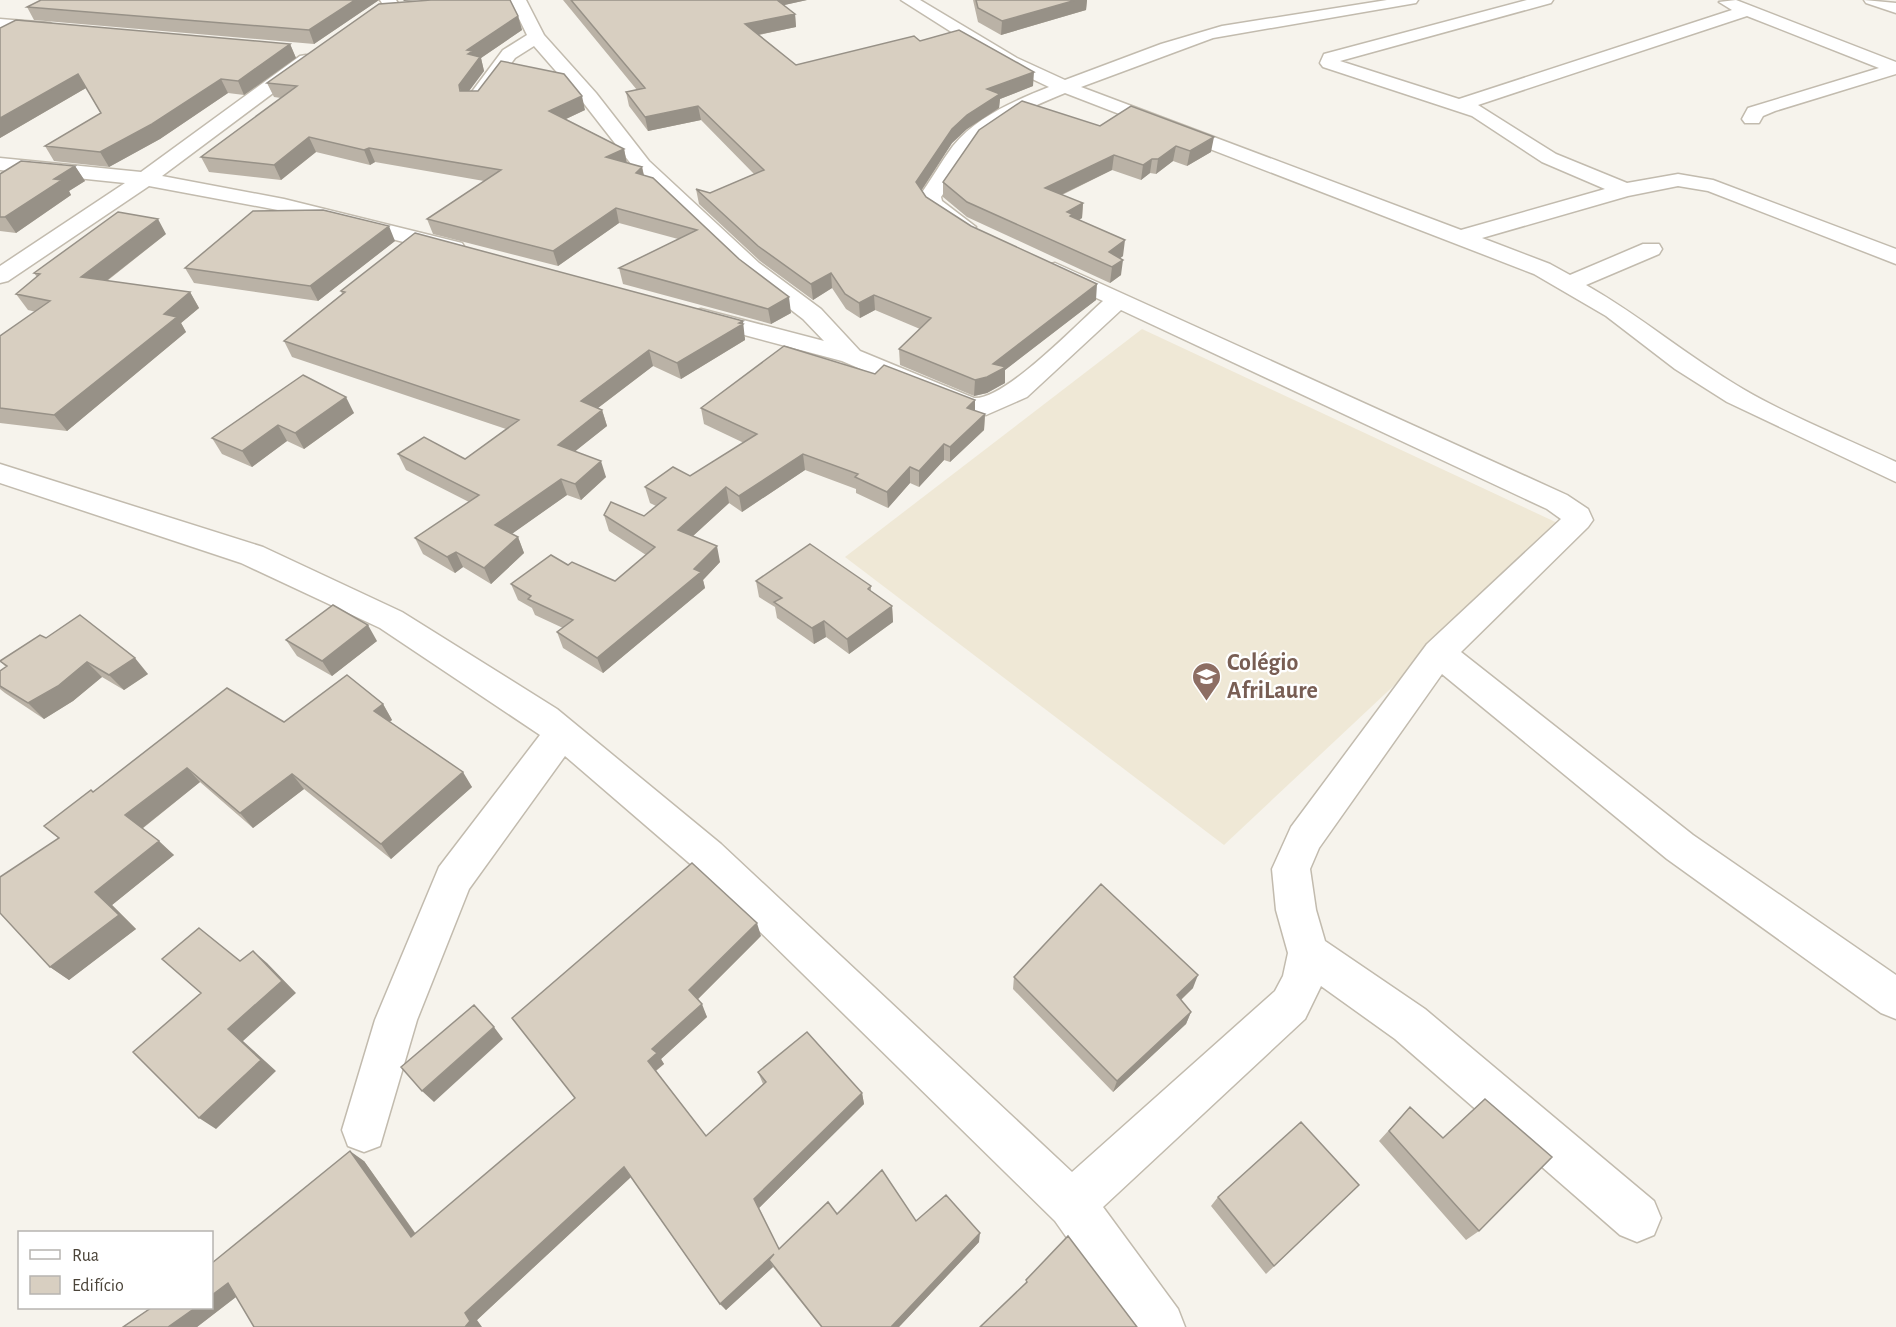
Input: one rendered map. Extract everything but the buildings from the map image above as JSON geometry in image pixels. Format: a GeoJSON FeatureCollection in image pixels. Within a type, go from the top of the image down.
{"type":"FeatureCollection","features":[{"type":"Feature","properties":{"kind":"street"},"geometry":{"type":"LineString","coordinates":[[513,0],[536,37],[590,97],[642,165],[751,268],[813,314],[851,356]]}},
{"type":"Feature","properties":{"kind":"street"},"geometry":{"type":"LineString","coordinates":[[909,0],[1011,62],[1065,87],[1542,270],[1614,310],[1684,364],[1736,396],[1896,473]]}},
{"type":"Feature","properties":{"kind":"street"},"geometry":{"type":"LineString","coordinates":[[990,239],[958,224],[932,204],[930,196],[941,184],[949,164],[975,135],[1003,117],[1065,87],[1157,51],[1220,32],[1337,15],[1410,0]]}},
{"type":"Feature","properties":{"kind":"street"},"geometry":{"type":"LineString","coordinates":[[1545,0],[1328,60],[1330,65],[1338,68],[1479,112],[1569,168],[1625,190]]}},
{"type":"Feature","properties":{"kind":"street"},"geometry":{"type":"LineString","coordinates":[[1724,0],[1896,68]]}},
{"type":"Feature","properties":{"kind":"street"},"geometry":{"type":"LineString","coordinates":[[1872,0],[1896,8]]}},
{"type":"Feature","properties":{"kind":"street"},"geometry":{"type":"LineString","coordinates":[[0,24],[26,10]]}},
{"type":"Feature","properties":{"kind":"street"},"geometry":{"type":"LineString","coordinates":[[1456,106],[1748,10]]}},
{"type":"Feature","properties":{"kind":"street"},"geometry":{"type":"LineString","coordinates":[[0,24],[71,30]]}},
{"type":"Feature","properties":{"kind":"street"},"geometry":{"type":"LineString","coordinates":[[474,100],[509,54],[536,37]]}},
{"type":"Feature","properties":{"kind":"street"},"geometry":{"type":"LineString","coordinates":[[0,276],[145,178],[318,51],[294,50]]}},
{"type":"Feature","properties":{"kind":"street"},"geometry":{"type":"LineString","coordinates":[[1752,119],[1755,112],[1768,107],[1896,68]]}},
{"type":"Feature","properties":{"kind":"street"},"geometry":{"type":"LineString","coordinates":[[0,164],[145,178],[284,205],[473,253]]}},
{"type":"Feature","properties":{"kind":"street"},"geometry":{"type":"LineString","coordinates":[[1460,237],[1625,190],[1678,180],[1713,186],[1896,257]]}},
{"type":"Feature","properties":{"kind":"street"},"geometry":{"type":"LineString","coordinates":[[390,259],[417,238]]}},
{"type":"Feature","properties":{"kind":"street"},"geometry":{"type":"LineString","coordinates":[[1569,284],[1651,249]]}},
{"type":"Feature","properties":{"kind":"street"},"geometry":{"type":"LineString","coordinates":[[1033,259],[1557,502],[1578,516],[1578,520],[1439,653],[1304,840],[1291,869],[1296,910],[1308,952],[1304,980],[1290,1005],[1072,1204]]}},
{"type":"Feature","properties":{"kind":"street"},"geometry":{"type":"LineString","coordinates":[[676,309],[851,356],[970,406],[986,406],[1018,390],[1118,300]]}},
{"type":"Feature","properties":{"kind":"street"},"geometry":{"type":"LineString","coordinates":[[0,473],[252,555],[391,620],[545,718],[708,856],[1072,1204],[1160,1327]]}},
{"type":"Feature","properties":{"kind":"street"},"geometry":{"type":"LineString","coordinates":[[1439,653],[1680,847],[1896,999]]}},
{"type":"Feature","properties":{"kind":"street"},"geometry":{"type":"LineString","coordinates":[[363,1130],[396,1020],[453,879],[562,733]]}},
{"type":"Feature","properties":{"kind":"street"},"geometry":{"type":"LineString","coordinates":[[1308,952],[1410,1024],[1637,1218]]}},
{"type":"Feature","properties":{"kind":"shaded area","name":"Colégio AfriLaure"},"geometry":{"type":"Polygon","coordinates":[[[1142,329],[1564,526],[1224,845],[845,557],[1142,329]]]}},
{"type":"Feature","properties":{"kind":"place","name":"Colégio AfriLaure"},"geometry":{"type":"Point","coordinates":[1206,702]}}]}
